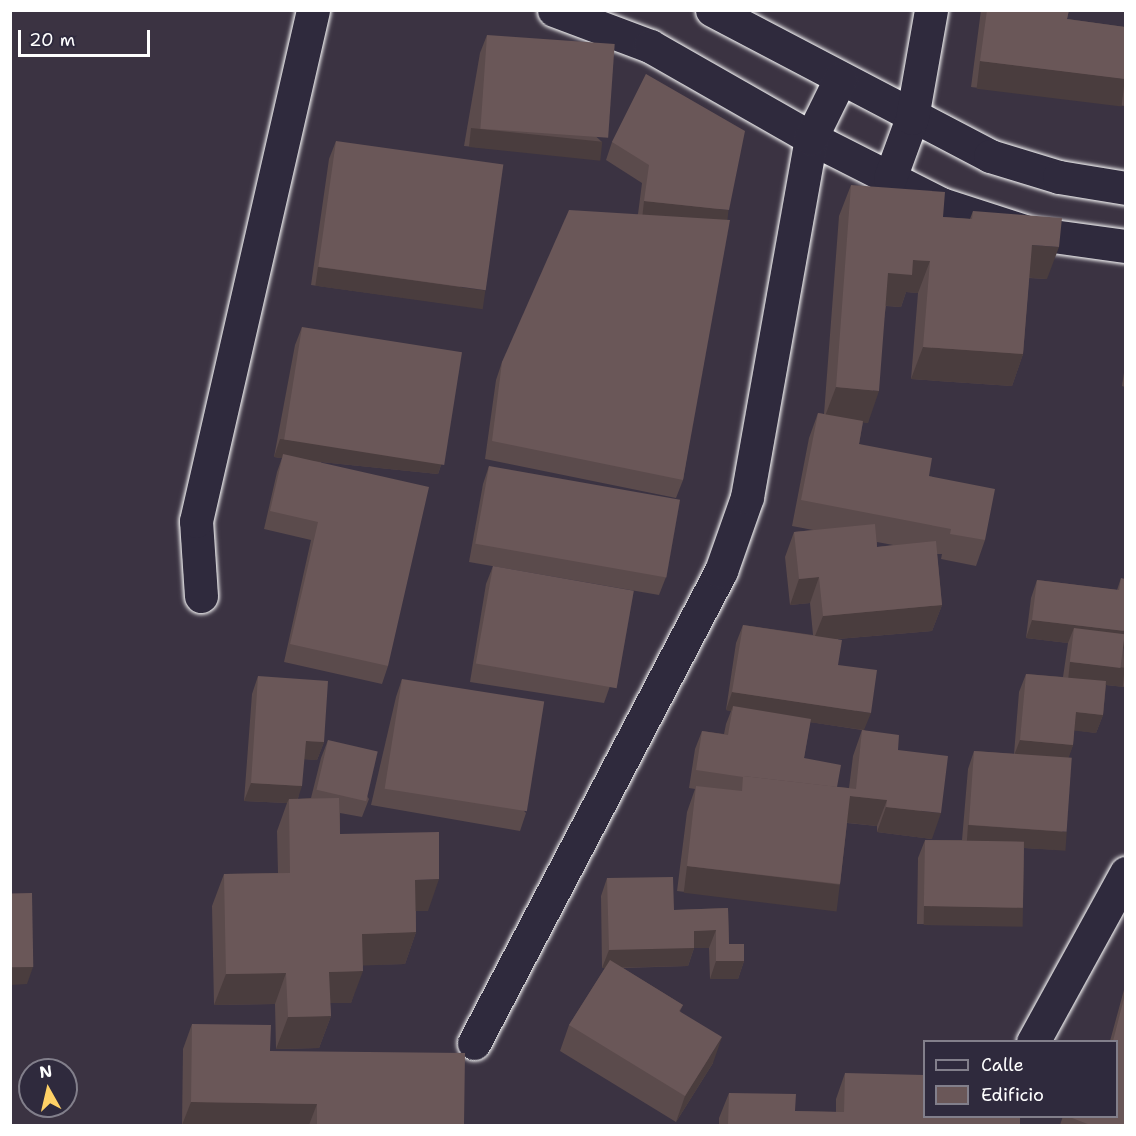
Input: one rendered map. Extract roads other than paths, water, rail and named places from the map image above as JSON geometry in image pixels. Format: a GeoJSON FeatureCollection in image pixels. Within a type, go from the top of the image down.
{"type":"FeatureCollection","features":[{"type":"Feature","properties":{"kind":"street"},"geometry":{"type":"LineString","coordinates":[[201,596],[196,521],[313,10]]}},
{"type":"Feature","properties":{"kind":"street"},"geometry":{"type":"LineString","coordinates":[[554,10],[650,46],[811,138],[940,204],[1031,233],[1125,246]]}},
{"type":"Feature","properties":{"kind":"street"},"geometry":{"type":"LineString","coordinates":[[712,10],[912,118],[990,156],[1059,177],[1125,188]]}},
{"type":"Feature","properties":{"kind":"street"},"geometry":{"type":"LineString","coordinates":[[890,178],[912,118],[932,10]]}},
{"type":"Feature","properties":{"kind":"street"},"geometry":{"type":"LineString","coordinates":[[474,1043],[720,572],[747,497],[811,138],[840,79]]}},
{"type":"Feature","properties":{"kind":"street"},"geometry":{"type":"LineString","coordinates":[[1034,1040],[1125,873]]}}]}
